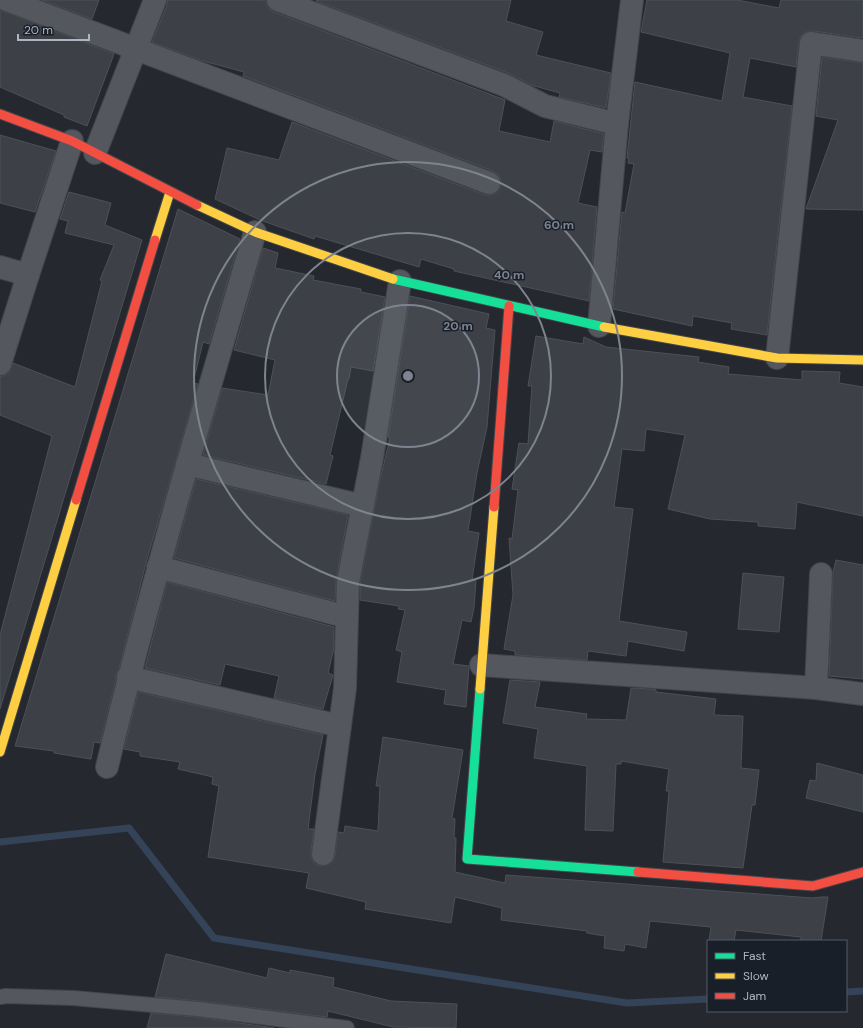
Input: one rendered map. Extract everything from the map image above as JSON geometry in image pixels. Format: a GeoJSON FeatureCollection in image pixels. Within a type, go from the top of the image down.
{"type":"FeatureCollection","features":[{"type":"Feature","properties":{"kind":"street"},"geometry":{"type":"LineString","coordinates":[[7,0],[489,183]]}},
{"type":"Feature","properties":{"kind":"street"},"geometry":{"type":"LineString","coordinates":[[95,153],[155,0]]}},
{"type":"Feature","properties":{"kind":"street"},"geometry":{"type":"LineString","coordinates":[[278,0],[504,85],[545,106],[618,124]]}},
{"type":"Feature","properties":{"kind":"street"},"geometry":{"type":"LineString","coordinates":[[600,326],[618,124],[632,0]]}},
{"type":"Feature","properties":{"kind":"street"},"geometry":{"type":"LineString","coordinates":[[777,358],[811,43],[863,51]]}},
{"type":"Feature","properties":{"kind":"street"},"geometry":{"type":"LineString","coordinates":[[0,114],[72,141],[170,192],[255,232],[400,282],[600,326],[777,358],[863,360]]}},
{"type":"Feature","properties":{"kind":"street"},"geometry":{"type":"LineString","coordinates":[[0,364],[72,141]]}},
{"type":"Feature","properties":{"kind":"street"},"geometry":{"type":"LineString","coordinates":[[0,752],[170,192]]}},
{"type":"Feature","properties":{"kind":"street"},"geometry":{"type":"LineString","coordinates":[[107,767],[128,677],[158,567],[255,232]]}},
{"type":"Feature","properties":{"kind":"street"},"geometry":{"type":"LineString","coordinates":[[0,267],[28,275]]}},
{"type":"Feature","properties":{"kind":"street"},"geometry":{"type":"LineString","coordinates":[[323,854],[345,688],[348,582],[372,458],[400,282]]}},
{"type":"Feature","properties":{"kind":"street"},"geometry":{"type":"LineString","coordinates":[[509,306],[467,859],[812,886],[863,872]]}},
{"type":"Feature","properties":{"kind":"street"},"geometry":{"type":"LineString","coordinates":[[187,464],[363,506]]}},
{"type":"Feature","properties":{"kind":"street"},"geometry":{"type":"LineString","coordinates":[[158,567],[347,617]]}},
{"type":"Feature","properties":{"kind":"street"},"geometry":{"type":"LineString","coordinates":[[816,688],[821,574]]}},
{"type":"Feature","properties":{"kind":"street"},"geometry":{"type":"LineString","coordinates":[[481,665],[816,688],[863,694]]}},
{"type":"Feature","properties":{"kind":"street"},"geometry":{"type":"LineString","coordinates":[[128,677],[340,726]]}},
{"type":"Feature","properties":{"kind":"lane"},"geometry":{"type":"LineString","coordinates":[[0,997],[73,998],[198,1009],[347,1028]]}},
{"type":"Feature","properties":{"kind":"building"},"geometry":{"type":"Polygon","coordinates":[[[42,0],[99,0],[92,19],[42,0]]]}},
{"type":"Feature","properties":{"kind":"building"},"geometry":{"type":"Polygon","coordinates":[[[167,0],[266,1],[268,8],[274,12],[505,100],[499,131],[550,142],[554,121],[604,134],[602,152],[590,150],[578,203],[597,207],[589,301],[454,271],[454,269],[421,259],[419,267],[315,236],[314,239],[260,220],[215,199],[227,148],[279,160],[292,122],[485,195],[497,193],[500,188],[501,181],[499,175],[493,171],[243,76],[244,72],[203,61],[152,42],[167,5],[167,0]]]}},
{"type":"Feature","properties":{"kind":"building"},"geometry":{"type":"Polygon","coordinates":[[[511,0],[506,21],[543,32],[536,55],[611,73],[606,108],[559,97],[560,93],[531,85],[508,73],[316,1],[511,0]]]}},
{"type":"Feature","properties":{"kind":"building"},"geometry":{"type":"Polygon","coordinates":[[[647,0],[737,0],[779,8],[781,0],[863,0],[863,38],[813,31],[806,32],[801,36],[799,41],[796,67],[750,58],[743,97],[792,106],[767,335],[731,329],[732,323],[693,316],[692,326],[613,309],[622,212],[625,213],[634,164],[628,163],[629,158],[627,158],[635,82],[722,101],[730,53],[641,32],[647,0]]]}},
{"type":"Feature","properties":{"kind":"building"},"geometry":{"type":"Polygon","coordinates":[[[0,10],[114,54],[87,126],[0,87],[0,10]]]}},
{"type":"Feature","properties":{"kind":"building"},"geometry":{"type":"Polygon","coordinates":[[[822,57],[863,63],[863,210],[806,209],[838,120],[816,116],[822,57]]]}},
{"type":"Feature","properties":{"kind":"building"},"geometry":{"type":"Polygon","coordinates":[[[0,135],[56,151],[35,212],[0,203],[0,135]]]}},
{"type":"Feature","properties":{"kind":"building"},"geometry":{"type":"Polygon","coordinates":[[[69,192],[111,203],[105,225],[142,240],[0,709],[0,635],[52,436],[0,415],[0,376],[9,373],[13,363],[75,387],[102,281],[100,280],[114,245],[65,233],[68,221],[60,219],[69,192]]]}},
{"type":"Feature","properties":{"kind":"building"},"geometry":{"type":"Polygon","coordinates":[[[178,209],[240,239],[209,344],[203,342],[193,383],[198,384],[146,563],[119,669],[116,674],[100,743],[94,742],[91,759],[54,753],[54,751],[15,746],[178,209]]]}},
{"type":"Feature","properties":{"kind":"building"},"geometry":{"type":"Polygon","coordinates":[[[263,248],[278,253],[275,268],[314,276],[313,280],[361,289],[361,292],[385,297],[373,371],[351,367],[330,455],[333,456],[326,484],[203,455],[222,388],[268,395],[275,360],[234,350],[263,248]]]}},
{"type":"Feature","properties":{"kind":"building"},"geometry":{"type":"Polygon","coordinates":[[[410,296],[489,314],[486,328],[495,330],[487,427],[477,473],[468,531],[479,533],[472,580],[476,581],[474,608],[471,622],[462,620],[453,664],[469,666],[466,707],[444,704],[446,690],[397,682],[402,652],[396,650],[405,610],[398,609],[399,606],[360,600],[360,583],[380,480],[390,438],[388,437],[410,296]]]}},
{"type":"Feature","properties":{"kind":"building"},"geometry":{"type":"Polygon","coordinates":[[[536,336],[583,344],[584,337],[606,347],[699,357],[698,362],[729,367],[728,374],[802,380],[802,371],[840,372],[839,383],[863,387],[863,516],[797,502],[795,529],[758,526],[758,522],[710,519],[668,509],[685,435],[646,429],[644,451],[622,449],[614,507],[633,509],[619,621],[687,632],[684,651],[628,641],[626,656],[588,651],[587,660],[515,655],[515,651],[504,649],[513,595],[509,538],[512,539],[518,490],[512,489],[519,443],[528,444],[532,386],[528,386],[536,336]]]}},
{"type":"Feature","properties":{"kind":"building"},"geometry":{"type":"Polygon","coordinates":[[[196,479],[348,515],[336,580],[335,601],[174,558],[196,479]]]}},
{"type":"Feature","properties":{"kind":"building"},"geometry":{"type":"Polygon","coordinates":[[[836,560],[863,565],[863,679],[829,676],[833,572],[836,560]]]}},
{"type":"Feature","properties":{"kind":"building"},"geometry":{"type":"Polygon","coordinates":[[[743,573],[784,577],[779,632],[738,629],[743,573]]]}},
{"type":"Feature","properties":{"kind":"building"},"geometry":{"type":"Polygon","coordinates":[[[167,582],[334,627],[334,648],[328,673],[333,675],[323,709],[274,698],[279,676],[225,664],[220,685],[145,668],[167,582]]]}},
{"type":"Feature","properties":{"kind":"building"},"geometry":{"type":"Polygon","coordinates":[[[510,680],[540,682],[535,707],[587,714],[586,719],[626,720],[631,688],[652,689],[656,690],[656,692],[716,699],[714,715],[743,716],[741,768],[759,770],[755,805],[752,805],[743,868],[663,862],[669,791],[666,791],[669,769],[621,761],[621,764],[616,764],[613,831],[585,830],[587,766],[534,758],[538,729],[503,723],[510,680]]]}},
{"type":"Feature","properties":{"kind":"building"},"geometry":{"type":"Polygon","coordinates":[[[138,692],[323,735],[315,774],[308,829],[314,829],[311,858],[315,864],[321,866],[328,865],[333,861],[338,832],[344,833],[345,826],[378,831],[380,786],[376,786],[383,737],[463,750],[452,818],[455,819],[455,872],[505,883],[506,875],[812,898],[828,897],[821,940],[801,940],[801,937],[736,930],[734,940],[709,940],[711,927],[650,921],[646,948],[625,944],[624,951],[604,948],[605,936],[587,933],[587,931],[501,920],[502,908],[455,897],[451,923],[365,909],[366,902],[306,888],[309,873],[208,857],[219,786],[212,784],[213,777],[178,769],[180,762],[140,756],[140,752],[124,749],[138,692]]]}},
{"type":"Feature","properties":{"kind":"building"},"geometry":{"type":"Polygon","coordinates":[[[817,763],[863,775],[863,812],[806,798],[810,780],[816,781],[817,763]]]}},
{"type":"Feature","properties":{"kind":"building"},"geometry":{"type":"Polygon","coordinates":[[[166,954],[267,978],[269,968],[290,973],[290,970],[334,978],[333,987],[391,1001],[457,1004],[456,1028],[393,1027],[328,1011],[327,1017],[155,997],[166,954]]]}},
{"type":"Feature","properties":{"kind":"building"},"geometry":{"type":"Polygon","coordinates":[[[151,1013],[197,1017],[274,1028],[147,1028],[151,1013]]]}},
{"type":"Feature","properties":{"kind":"waterway"},"geometry":{"type":"LineString","coordinates":[[0,842],[129,828],[214,938],[627,1003],[707,999]]}},
{"type":"Feature","properties":{"kind":"waterway"},"geometry":{"type":"LineString","coordinates":[[847,992],[863,991]]}},
{"type":"Feature","properties":{"kind":"traffic: fast"},"geometry":{"type":"LineString","coordinates":[[393,279],[604,327]]}},
{"type":"Feature","properties":{"kind":"traffic: fast"},"geometry":{"type":"LineString","coordinates":[[480,689],[467,859],[638,872]]}},
{"type":"Feature","properties":{"kind":"traffic: slow"},"geometry":{"type":"LineString","coordinates":[[155,240],[170,192]]}},
{"type":"Feature","properties":{"kind":"traffic: slow"},"geometry":{"type":"LineString","coordinates":[[197,205],[255,232],[393,279]]}},
{"type":"Feature","properties":{"kind":"traffic: slow"},"geometry":{"type":"LineString","coordinates":[[604,327],[777,358],[863,360]]}},
{"type":"Feature","properties":{"kind":"traffic: slow"},"geometry":{"type":"LineString","coordinates":[[0,752],[76,500]]}},
{"type":"Feature","properties":{"kind":"traffic: slow"},"geometry":{"type":"LineString","coordinates":[[480,689],[494,507]]}},
{"type":"Feature","properties":{"kind":"traffic: jam"},"geometry":{"type":"LineString","coordinates":[[0,114],[72,141],[197,205]]}},
{"type":"Feature","properties":{"kind":"traffic: jam"},"geometry":{"type":"LineString","coordinates":[[76,500],[155,240]]}},
{"type":"Feature","properties":{"kind":"traffic: jam"},"geometry":{"type":"LineString","coordinates":[[494,507],[509,306]]}},
{"type":"Feature","properties":{"kind":"traffic: jam"},"geometry":{"type":"LineString","coordinates":[[638,872],[813,886],[863,872]]}}]}
